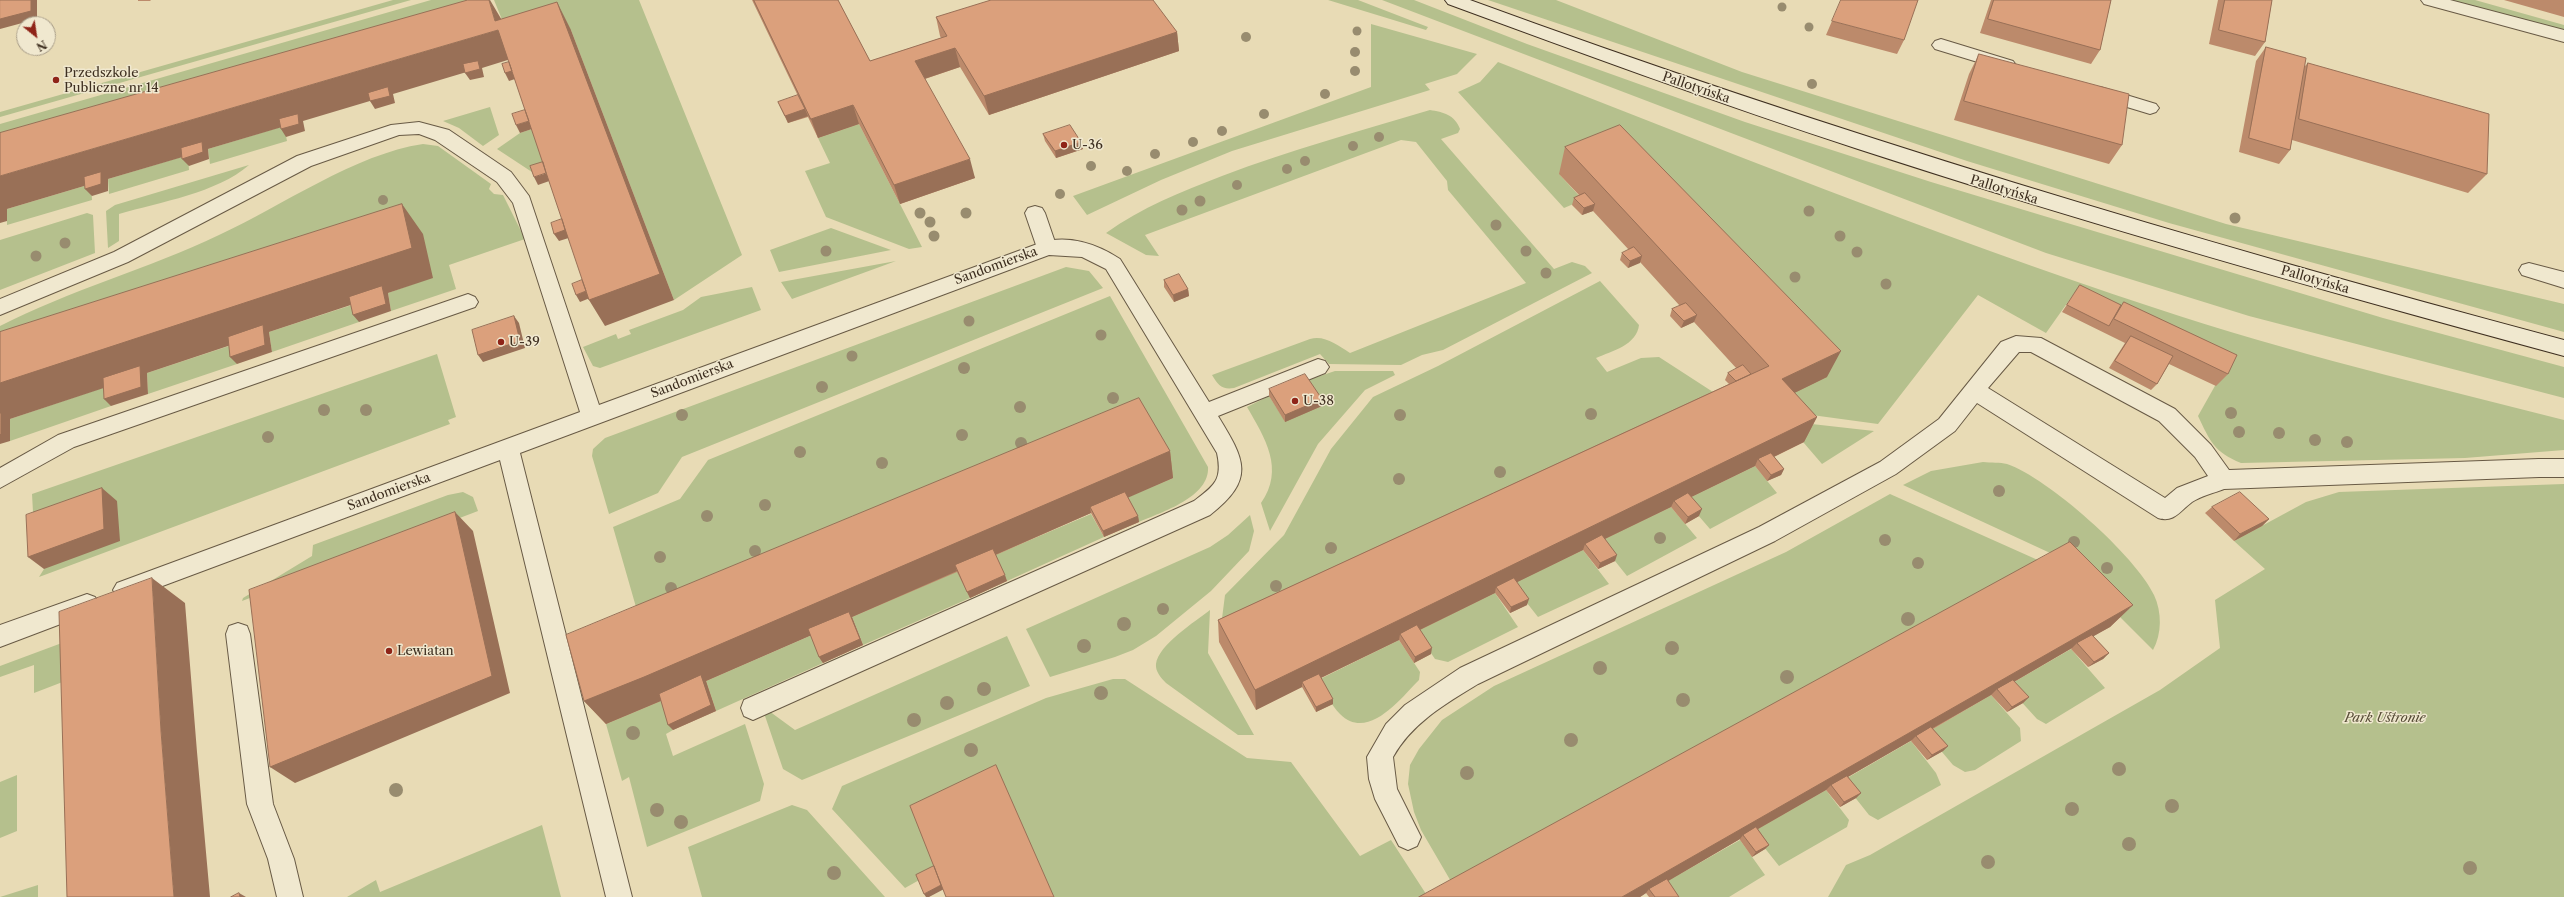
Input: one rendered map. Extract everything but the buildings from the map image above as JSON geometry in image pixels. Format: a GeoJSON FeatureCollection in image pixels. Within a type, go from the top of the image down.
{"type":"FeatureCollection","features":[{"type":"Feature","properties":{"kind":"street","name":"Pallotyńska"},"geometry":{"type":"LineString","coordinates":[[1454,0],[1688,85],[1854,142],[2029,198],[2411,307],[2564,348]]}},
{"type":"Feature","properties":{"kind":"street"},"geometry":{"type":"LineString","coordinates":[[2430,0],[2564,36]]}},
{"type":"Feature","properties":{"kind":"street"},"geometry":{"type":"LineString","coordinates":[[1941,45],[2023,70]]}},
{"type":"Feature","properties":{"kind":"street"},"geometry":{"type":"LineString","coordinates":[[2083,88],[2150,108]]}},
{"type":"Feature","properties":{"kind":"street"},"geometry":{"type":"LineString","coordinates":[[0,307],[121,257],[304,161],[398,129],[412,127],[428,129],[442,135],[504,177],[522,201],[592,417]]}},
{"type":"Feature","properties":{"kind":"street"},"geometry":{"type":"LineString","coordinates":[[1035,213],[1047,248]]}},
{"type":"Feature","properties":{"kind":"street","name":"Sandomierska"},"geometry":{"type":"LineString","coordinates":[[0,636],[1047,248],[1067,245],[1084,248],[1113,264],[1206,412],[1228,451],[1232,464],[1232,476],[1225,488],[1202,508],[753,708]]}},
{"type":"Feature","properties":{"kind":"street"},"geometry":{"type":"LineString","coordinates":[[2529,270],[2564,280]]}},
{"type":"Feature","properties":{"kind":"street"},"geometry":{"type":"LineString","coordinates":[[0,479],[66,441],[468,302]]}},
{"type":"Feature","properties":{"kind":"street"},"geometry":{"type":"LineString","coordinates":[[1408,837],[1391,810],[1383,783],[1380,756],[1394,731],[1430,698],[1469,676],[1767,534],[1888,468],[1906,457],[1947,425],[2008,348],[2016,344],[2034,344],[2167,415],[2203,451],[2223,480]]}},
{"type":"Feature","properties":{"kind":"street"},"geometry":{"type":"LineString","coordinates":[[1206,412],[1318,367]]}},
{"type":"Feature","properties":{"kind":"street"},"geometry":{"type":"LineString","coordinates":[[1975,391],[2166,511],[2185,495],[2223,480],[2564,468]]}},
{"type":"Feature","properties":{"kind":"street"},"geometry":{"type":"LineString","coordinates":[[508,448],[619,897]]}},
{"type":"Feature","properties":{"kind":"street"},"geometry":{"type":"LineString","coordinates":[[238,634],[260,804],[281,859],[290,897]]}},
{"type":"Feature","properties":{"kind":"green space"},"geometry":{"type":"Polygon","coordinates":[[[393,0],[411,0],[0,117],[0,112],[393,0]]]}},
{"type":"Feature","properties":{"kind":"green space"},"geometry":{"type":"Polygon","coordinates":[[[431,0],[479,0],[0,168],[0,124],[431,0]]]}},
{"type":"Feature","properties":{"kind":"green space"},"geometry":{"type":"Polygon","coordinates":[[[494,0],[639,0],[742,255],[674,300],[571,30],[503,22],[494,0]]]}},
{"type":"Feature","properties":{"kind":"green space"},"geometry":{"type":"Polygon","coordinates":[[[1328,0],[1358,0],[1428,27],[1426,30],[1328,0]]]}},
{"type":"Feature","properties":{"kind":"green space"},"geometry":{"type":"Polygon","coordinates":[[[1382,0],[1414,0],[1527,44],[1745,122],[1931,182],[2383,318],[2564,367],[2564,398],[2249,316],[2046,253],[1382,0]]]}},
{"type":"Feature","properties":{"kind":"green space"},"geometry":{"type":"Polygon","coordinates":[[[1488,0],[1556,0],[1742,72],[2226,224],[2564,304],[2564,332],[2169,223],[1967,161],[1488,0]]]}},
{"type":"Feature","properties":{"kind":"green space"},"geometry":{"type":"Polygon","coordinates":[[[2451,0],[2475,0],[2564,25],[2564,31],[2451,0]]]}},
{"type":"Feature","properties":{"kind":"green space"},"geometry":{"type":"Polygon","coordinates":[[[1371,24],[1477,54],[1457,74],[1425,84],[1430,90],[1232,151],[1161,180],[1087,215],[1073,196],[1371,87],[1371,24]]]}},
{"type":"Feature","properties":{"kind":"green space"},"geometry":{"type":"Polygon","coordinates":[[[1498,62],[1743,158],[1989,251],[2155,308],[2256,340],[2307,354],[2564,420],[2564,450],[2465,458],[2241,463],[2225,455],[2214,445],[2198,416],[2225,368],[2075,292],[2046,333],[1978,295],[1878,424],[1775,410],[1770,405],[1827,376],[1559,174],[1583,200],[1564,208],[1458,92],[1480,82],[1498,62]]]}},
{"type":"Feature","properties":{"kind":"green space"},"geometry":{"type":"Polygon","coordinates":[[[490,107],[499,135],[483,146],[459,128],[443,121],[490,107]]]}},
{"type":"Feature","properties":{"kind":"green space"},"geometry":{"type":"Polygon","coordinates":[[[1430,110],[1444,113],[1455,120],[1460,129],[1458,133],[1441,139],[1554,269],[1572,262],[1585,266],[1592,273],[1443,350],[1422,355],[1401,365],[1329,364],[1320,354],[1234,388],[1226,388],[1218,384],[1212,375],[1315,338],[1321,338],[1336,344],[1350,353],[1526,283],[1448,190],[1447,181],[1416,142],[1401,140],[1145,235],[1159,256],[1146,255],[1106,233],[1148,208],[1177,194],[1222,176],[1299,149],[1430,110]]]}},
{"type":"Feature","properties":{"kind":"green space"},"geometry":{"type":"Polygon","coordinates":[[[859,124],[922,247],[909,249],[826,217],[805,171],[830,163],[818,138],[859,124]]]}},
{"type":"Feature","properties":{"kind":"green space"},"geometry":{"type":"Polygon","coordinates":[[[284,126],[287,141],[210,164],[208,149],[284,126]]]}},
{"type":"Feature","properties":{"kind":"green space"},"geometry":{"type":"Polygon","coordinates":[[[538,127],[552,168],[535,174],[497,149],[520,133],[538,127]]]}},
{"type":"Feature","properties":{"kind":"green space"},"geometry":{"type":"Polygon","coordinates":[[[423,144],[438,146],[491,184],[489,189],[494,194],[503,195],[525,239],[449,265],[456,289],[391,311],[388,293],[433,277],[0,371],[0,326],[54,301],[165,258],[219,235],[319,182],[371,158],[423,144]]]}},
{"type":"Feature","properties":{"kind":"green space"},"geometry":{"type":"Polygon","coordinates":[[[188,155],[189,170],[109,194],[108,179],[188,155]]]}},
{"type":"Feature","properties":{"kind":"green space"},"geometry":{"type":"Polygon","coordinates":[[[249,165],[236,175],[205,190],[119,214],[119,241],[108,248],[106,211],[115,205],[249,165]]]}},
{"type":"Feature","properties":{"kind":"green space"},"geometry":{"type":"Polygon","coordinates":[[[91,184],[92,200],[7,225],[7,209],[91,184]]]}},
{"type":"Feature","properties":{"kind":"green space"},"geometry":{"type":"Polygon","coordinates":[[[87,213],[93,215],[95,253],[0,290],[0,240],[87,213]]]}},
{"type":"Feature","properties":{"kind":"green space"},"geometry":{"type":"Polygon","coordinates":[[[831,228],[891,250],[779,272],[770,250],[831,228]]]}},
{"type":"Feature","properties":{"kind":"green space"},"geometry":{"type":"Polygon","coordinates":[[[896,261],[792,299],[781,282],[896,261]]]}},
{"type":"Feature","properties":{"kind":"green space"},"geometry":{"type":"Polygon","coordinates":[[[1066,267],[1089,271],[1103,288],[682,457],[658,493],[609,514],[592,456],[593,449],[605,438],[1066,267]]]}},
{"type":"Feature","properties":{"kind":"green space"},"geometry":{"type":"Polygon","coordinates":[[[1600,281],[1639,325],[1634,338],[1629,342],[1616,350],[1596,358],[1607,372],[1641,358],[1659,357],[1730,403],[1219,642],[1225,595],[1284,535],[1331,449],[1373,397],[1438,366],[1600,281]]]}},
{"type":"Feature","properties":{"kind":"green space"},"geometry":{"type":"Polygon","coordinates":[[[752,287],[761,310],[600,368],[593,366],[583,347],[616,334],[618,339],[631,334],[629,330],[683,310],[701,297],[752,287]]]}},
{"type":"Feature","properties":{"kind":"green space"},"geometry":{"type":"Polygon","coordinates":[[[1110,296],[1208,467],[1207,478],[1201,487],[1183,502],[1139,522],[1126,498],[1173,478],[638,614],[613,527],[680,499],[708,460],[1110,296]]]}},
{"type":"Feature","properties":{"kind":"green space"},"geometry":{"type":"Polygon","coordinates":[[[355,304],[359,322],[272,352],[269,332],[355,304]]]}},
{"type":"Feature","properties":{"kind":"green space"},"geometry":{"type":"Polygon","coordinates":[[[235,344],[237,364],[148,394],[147,373],[235,344]]]}},
{"type":"Feature","properties":{"kind":"green space"},"geometry":{"type":"Polygon","coordinates":[[[437,354],[456,417],[448,420],[450,424],[39,577],[44,569],[34,530],[32,494],[437,354]]]}},
{"type":"Feature","properties":{"kind":"green space"},"geometry":{"type":"Polygon","coordinates":[[[1335,371],[1393,371],[1395,375],[1365,390],[1318,444],[1270,531],[1261,503],[1268,490],[1271,478],[1272,466],[1270,454],[1266,442],[1247,407],[1269,396],[1285,421],[1305,381],[1335,371]]]}},
{"type":"Feature","properties":{"kind":"green space"},"geometry":{"type":"Polygon","coordinates":[[[111,385],[111,406],[10,441],[10,419],[111,385]]]}},
{"type":"Feature","properties":{"kind":"green space"},"geometry":{"type":"Polygon","coordinates":[[[1785,421],[1874,431],[1822,464],[1785,421]]]}},
{"type":"Feature","properties":{"kind":"green space"},"geometry":{"type":"Polygon","coordinates":[[[1983,462],[2007,464],[2024,472],[2045,485],[2089,520],[2129,560],[2144,579],[2157,602],[2160,623],[2158,637],[2153,650],[2061,558],[1903,485],[1931,471],[1983,462]]]}},
{"type":"Feature","properties":{"kind":"green space"},"geometry":{"type":"Polygon","coordinates":[[[1755,466],[1777,493],[1710,529],[1685,500],[1755,466]]]}},
{"type":"Feature","properties":{"kind":"green space","name":"Park Ustronie"},"geometry":{"type":"Polygon","coordinates":[[[2564,484],[2564,897],[1828,897],[1846,865],[1870,855],[2160,690],[2220,648],[2215,600],[2265,569],[2234,541],[2306,502],[2339,492],[2564,484]]]}},
{"type":"Feature","properties":{"kind":"green space"},"geometry":{"type":"Polygon","coordinates":[[[463,492],[473,497],[478,511],[242,601],[243,598],[312,556],[313,545],[448,495],[463,492]]]}},
{"type":"Feature","properties":{"kind":"green space"},"geometry":{"type":"Polygon","coordinates":[[[1890,494],[2049,565],[1456,890],[1421,830],[1414,812],[1408,784],[1410,765],[1419,749],[1442,720],[1494,686],[1786,552],[1890,494]]]}},
{"type":"Feature","properties":{"kind":"green space"},"geometry":{"type":"Polygon","coordinates":[[[1671,507],[1697,538],[1627,576],[1599,541],[1671,507]]]}},
{"type":"Feature","properties":{"kind":"green space"},"geometry":{"type":"Polygon","coordinates":[[[1091,514],[1104,537],[1007,581],[995,555],[1091,514]]]}},
{"type":"Feature","properties":{"kind":"green space"},"geometry":{"type":"Polygon","coordinates":[[[1250,515],[1254,531],[1249,551],[1211,591],[1156,636],[1133,650],[1115,657],[1050,677],[1026,629],[1210,547],[1228,535],[1250,515]]]}},
{"type":"Feature","properties":{"kind":"green space"},"geometry":{"type":"Polygon","coordinates":[[[1583,550],[1609,584],[1538,617],[1512,584],[1583,550]]]}},
{"type":"Feature","properties":{"kind":"green space"},"geometry":{"type":"Polygon","coordinates":[[[957,571],[970,598],[863,645],[852,617],[957,571]]]}},
{"type":"Feature","properties":{"kind":"green space"},"geometry":{"type":"Polygon","coordinates":[[[1495,593],[1518,627],[1448,662],[1435,659],[1416,631],[1495,593]]]}},
{"type":"Feature","properties":{"kind":"green space"},"geometry":{"type":"Polygon","coordinates":[[[1210,610],[1208,653],[1254,735],[1238,735],[1166,683],[1157,672],[1156,664],[1163,649],[1178,634],[1210,610]]]}},
{"type":"Feature","properties":{"kind":"green space"},"geometry":{"type":"Polygon","coordinates":[[[86,634],[99,668],[34,693],[34,665],[0,677],[0,666],[86,634]]]}},
{"type":"Feature","properties":{"kind":"green space"},"geometry":{"type":"Polygon","coordinates":[[[812,635],[823,663],[716,711],[706,681],[812,635]]]}},
{"type":"Feature","properties":{"kind":"green space"},"geometry":{"type":"Polygon","coordinates":[[[1007,636],[1030,686],[802,780],[783,769],[764,713],[769,711],[795,730],[1007,636]]]}},
{"type":"Feature","properties":{"kind":"green space"},"geometry":{"type":"Polygon","coordinates":[[[1399,640],[1420,672],[1419,680],[1393,706],[1373,720],[1362,723],[1351,721],[1340,714],[1318,680],[1399,640]]]}},
{"type":"Feature","properties":{"kind":"green space"},"geometry":{"type":"Polygon","coordinates":[[[2071,649],[2105,688],[2046,724],[2037,719],[2007,686],[2071,649]]]}},
{"type":"Feature","properties":{"kind":"green space"},"geometry":{"type":"Polygon","coordinates":[[[1113,679],[1125,679],[1247,758],[1291,762],[1360,856],[1391,840],[1428,897],[1054,897],[939,869],[905,888],[832,809],[842,786],[1046,698],[1113,679]]]}},
{"type":"Feature","properties":{"kind":"green space"},"geometry":{"type":"Polygon","coordinates":[[[1991,695],[2020,728],[2021,741],[1975,770],[1965,772],[1953,765],[1926,733],[1991,695]]]}},
{"type":"Feature","properties":{"kind":"green space"},"geometry":{"type":"Polygon","coordinates":[[[663,700],[673,730],[666,734],[673,756],[745,724],[764,784],[760,801],[647,847],[629,777],[622,781],[606,724],[663,700]]]}},
{"type":"Feature","properties":{"kind":"green space"},"geometry":{"type":"Polygon","coordinates":[[[1911,741],[1936,773],[1941,785],[1878,820],[1869,815],[1842,781],[1911,741]]]}},
{"type":"Feature","properties":{"kind":"green space"},"geometry":{"type":"Polygon","coordinates":[[[17,775],[17,831],[0,838],[0,782],[17,775]]]}},
{"type":"Feature","properties":{"kind":"green space"},"geometry":{"type":"Polygon","coordinates":[[[1826,790],[1849,820],[1847,827],[1779,866],[1752,832],[1826,790]]]}},
{"type":"Feature","properties":{"kind":"green space"},"geometry":{"type":"Polygon","coordinates":[[[792,805],[807,810],[885,897],[702,897],[688,847],[792,805]]]}},
{"type":"Feature","properties":{"kind":"green space"},"geometry":{"type":"Polygon","coordinates":[[[542,825],[561,897],[347,897],[376,880],[380,892],[542,825]]]}},
{"type":"Feature","properties":{"kind":"green space"},"geometry":{"type":"Polygon","coordinates":[[[1740,840],[1765,875],[1729,897],[1673,897],[1664,883],[1740,840]]]}},
{"type":"Feature","properties":{"kind":"green space"},"geometry":{"type":"Polygon","coordinates":[[[38,885],[38,897],[0,897],[38,885]]]}},
{"type":"Feature","properties":{"kind":"place","name":"Przedszkole Publiczne nr 14"},"geometry":{"type":"Point","coordinates":[56,80]}},
{"type":"Feature","properties":{"kind":"place","name":"U-36"},"geometry":{"type":"Point","coordinates":[1064,145]}},
{"type":"Feature","properties":{"kind":"place","name":"U-39"},"geometry":{"type":"Point","coordinates":[501,342]}},
{"type":"Feature","properties":{"kind":"place","name":"U-38"},"geometry":{"type":"Point","coordinates":[1295,401]}},
{"type":"Feature","properties":{"kind":"place","name":"Lewiatan"},"geometry":{"type":"Point","coordinates":[389,651]}}]}
